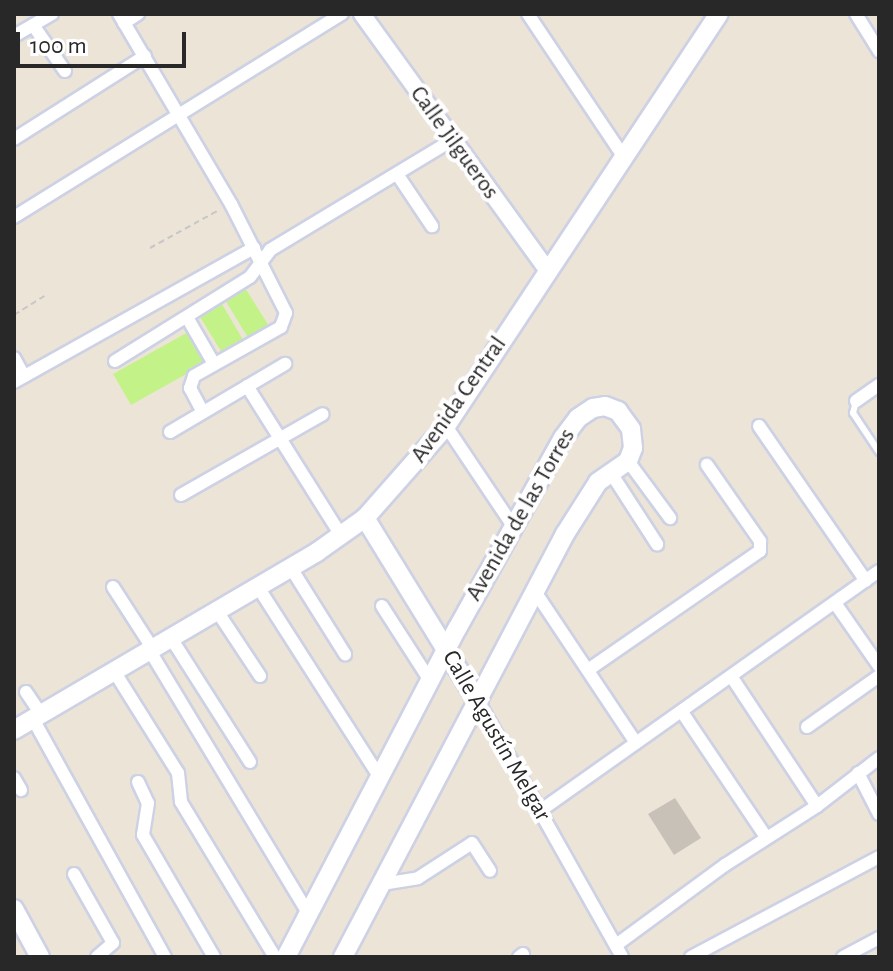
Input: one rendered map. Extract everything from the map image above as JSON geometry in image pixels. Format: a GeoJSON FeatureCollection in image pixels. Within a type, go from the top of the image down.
{"type":"FeatureCollection","features":[{"type":"Feature","properties":{"kind":"main road","name":"Avenida Central"},"geometry":{"type":"LineString","coordinates":[[14,729],[291,568],[365,518],[446,426],[719,14]]}},
{"type":"Feature","properties":{"kind":"main road","name":"Avenida de las Torres"},"geometry":{"type":"LineString","coordinates":[[286,957],[513,526],[563,438],[578,418],[593,408],[605,406],[624,417],[631,429],[633,448],[628,461],[590,493],[565,534],[343,957]]}},
{"type":"Feature","properties":{"kind":"main road","name":"Calle Agustín Melgar"},"geometry":{"type":"LineString","coordinates":[[365,518],[479,703]]}},
{"type":"Feature","properties":{"kind":"main road"},"geometry":{"type":"LineString","coordinates":[[14,909],[40,957]]}},
{"type":"Feature","properties":{"kind":"street"},"geometry":{"type":"LineString","coordinates":[[14,36],[52,14]]}},
{"type":"Feature","properties":{"kind":"street"},"geometry":{"type":"LineString","coordinates":[[138,14],[122,18],[231,204],[286,313],[281,327],[214,364],[189,382],[203,412]]}},
{"type":"Feature","properties":{"kind":"street"},"geometry":{"type":"LineString","coordinates":[[14,217],[342,14]]}},
{"type":"Feature","properties":{"kind":"street","name":"Calle Jilgueros"},"geometry":{"type":"LineString","coordinates":[[362,14],[548,271]]}},
{"type":"Feature","properties":{"kind":"street"},"geometry":{"type":"LineString","coordinates":[[528,14],[623,156]]}},
{"type":"Feature","properties":{"kind":"street"},"geometry":{"type":"LineString","coordinates":[[856,14],[879,51]]}},
{"type":"Feature","properties":{"kind":"street"},"geometry":{"type":"LineString","coordinates":[[33,25],[65,71]]}},
{"type":"Feature","properties":{"kind":"street"},"geometry":{"type":"LineString","coordinates":[[14,139],[145,56]]}},
{"type":"Feature","properties":{"kind":"street"},"geometry":{"type":"LineString","coordinates":[[115,361],[188,319],[250,277],[270,250],[452,140]]}},
{"type":"Feature","properties":{"kind":"street"},"geometry":{"type":"LineString","coordinates":[[397,174],[432,226]]}},
{"type":"Feature","properties":{"kind":"street"},"geometry":{"type":"LineString","coordinates":[[14,358],[19,379],[254,248]]}},
{"type":"Feature","properties":{"kind":"street"},"geometry":{"type":"LineString","coordinates":[[188,319],[214,364]]}},
{"type":"Feature","properties":{"kind":"street"},"geometry":{"type":"LineString","coordinates":[[170,432],[285,364]]}},
{"type":"Feature","properties":{"kind":"street"},"geometry":{"type":"LineString","coordinates":[[856,401],[879,385]]}},
{"type":"Feature","properties":{"kind":"street"},"geometry":{"type":"LineString","coordinates":[[247,386],[341,535]]}},
{"type":"Feature","properties":{"kind":"street"},"geometry":{"type":"LineString","coordinates":[[181,495],[323,414]]}},
{"type":"Feature","properties":{"kind":"street"},"geometry":{"type":"LineString","coordinates":[[446,426],[513,526]]}},
{"type":"Feature","properties":{"kind":"street"},"geometry":{"type":"LineString","coordinates":[[759,426],[866,581]]}},
{"type":"Feature","properties":{"kind":"street"},"geometry":{"type":"LineString","coordinates":[[628,461],[670,518]]}},
{"type":"Feature","properties":{"kind":"street"},"geometry":{"type":"LineString","coordinates":[[588,670],[762,548],[707,465]]}},
{"type":"Feature","properties":{"kind":"street"},"geometry":{"type":"LineString","coordinates":[[611,473],[657,544]]}},
{"type":"Feature","properties":{"kind":"street"},"geometry":{"type":"LineString","coordinates":[[291,568],[345,654]]}},
{"type":"Feature","properties":{"kind":"street"},"geometry":{"type":"LineString","coordinates":[[540,811],[879,571]]}},
{"type":"Feature","properties":{"kind":"street"},"geometry":{"type":"LineString","coordinates":[[113,587],[309,915]]}},
{"type":"Feature","properties":{"kind":"street"},"geometry":{"type":"LineString","coordinates":[[258,587],[381,779]]}},
{"type":"Feature","properties":{"kind":"street"},"geometry":{"type":"LineString","coordinates":[[536,593],[636,743]]}},
{"type":"Feature","properties":{"kind":"street"},"geometry":{"type":"LineString","coordinates":[[835,603],[879,666]]}},
{"type":"Feature","properties":{"kind":"street"},"geometry":{"type":"LineString","coordinates":[[382,606],[431,682]]}},
{"type":"Feature","properties":{"kind":"street"},"geometry":{"type":"LineString","coordinates":[[217,611],[260,676]]}},
{"type":"Feature","properties":{"kind":"street"},"geometry":{"type":"LineString","coordinates":[[171,638],[250,762]]}},
{"type":"Feature","properties":{"kind":"street"},"geometry":{"type":"LineString","coordinates":[[114,671],[178,773],[181,802],[275,957]]}},
{"type":"Feature","properties":{"kind":"street"},"geometry":{"type":"LineString","coordinates":[[731,676],[817,806]]}},
{"type":"Feature","properties":{"kind":"street"},"geometry":{"type":"LineString","coordinates":[[807,727],[879,676]]}},
{"type":"Feature","properties":{"kind":"street"},"geometry":{"type":"LineString","coordinates":[[26,692],[165,957]]}},
{"type":"Feature","properties":{"kind":"street","name":"Calle Agustín Melgar"},"geometry":{"type":"LineString","coordinates":[[479,703],[619,951]]}},
{"type":"Feature","properties":{"kind":"street"},"geometry":{"type":"LineString","coordinates":[[682,712],[766,837]]}},
{"type":"Feature","properties":{"kind":"street"},"geometry":{"type":"LineString","coordinates":[[619,951],[766,837],[817,806],[879,758]]}},
{"type":"Feature","properties":{"kind":"street"},"geometry":{"type":"LineString","coordinates":[[858,773],[879,814]]}},
{"type":"Feature","properties":{"kind":"street"},"geometry":{"type":"LineString","coordinates":[[14,778],[21,790]]}},
{"type":"Feature","properties":{"kind":"street"},"geometry":{"type":"LineString","coordinates":[[138,782],[148,803],[143,835],[214,957]]}},
{"type":"Feature","properties":{"kind":"street"},"geometry":{"type":"LineString","coordinates":[[382,884],[418,878],[472,843],[490,871]]}},
{"type":"Feature","properties":{"kind":"street"},"geometry":{"type":"LineString","coordinates":[[691,957],[879,857]]}},
{"type":"Feature","properties":{"kind":"street"},"geometry":{"type":"LineString","coordinates":[[74,874],[113,943],[97,957]]}},
{"type":"Feature","properties":{"kind":"street"},"geometry":{"type":"LineString","coordinates":[[843,957],[879,938]]}},
{"type":"Feature","properties":{"kind":"lane"},"geometry":{"type":"LineString","coordinates":[[856,401],[853,413],[879,452]]}},
{"type":"Feature","properties":{"kind":"path"},"geometry":{"type":"LineString","coordinates":[[150,248],[231,204]]}},
{"type":"Feature","properties":{"kind":"path"},"geometry":{"type":"LineString","coordinates":[[14,315],[44,296]]}},
{"type":"Feature","properties":{"kind":"green space"},"geometry":{"type":"Polygon","coordinates":[[[245,288],[271,329],[250,341],[225,300],[245,288]]]}},
{"type":"Feature","properties":{"kind":"green space"},"geometry":{"type":"Polygon","coordinates":[[[222,304],[245,343],[224,356],[200,317],[222,304]]]}},
{"type":"Feature","properties":{"kind":"green space"},"geometry":{"type":"Polygon","coordinates":[[[188,332],[206,363],[131,405],[113,374],[188,332]]]}},
{"type":"Feature","properties":{"kind":"building"},"geometry":{"type":"Polygon","coordinates":[[[675,798],[701,838],[674,855],[648,814],[675,798]]]}}]}
